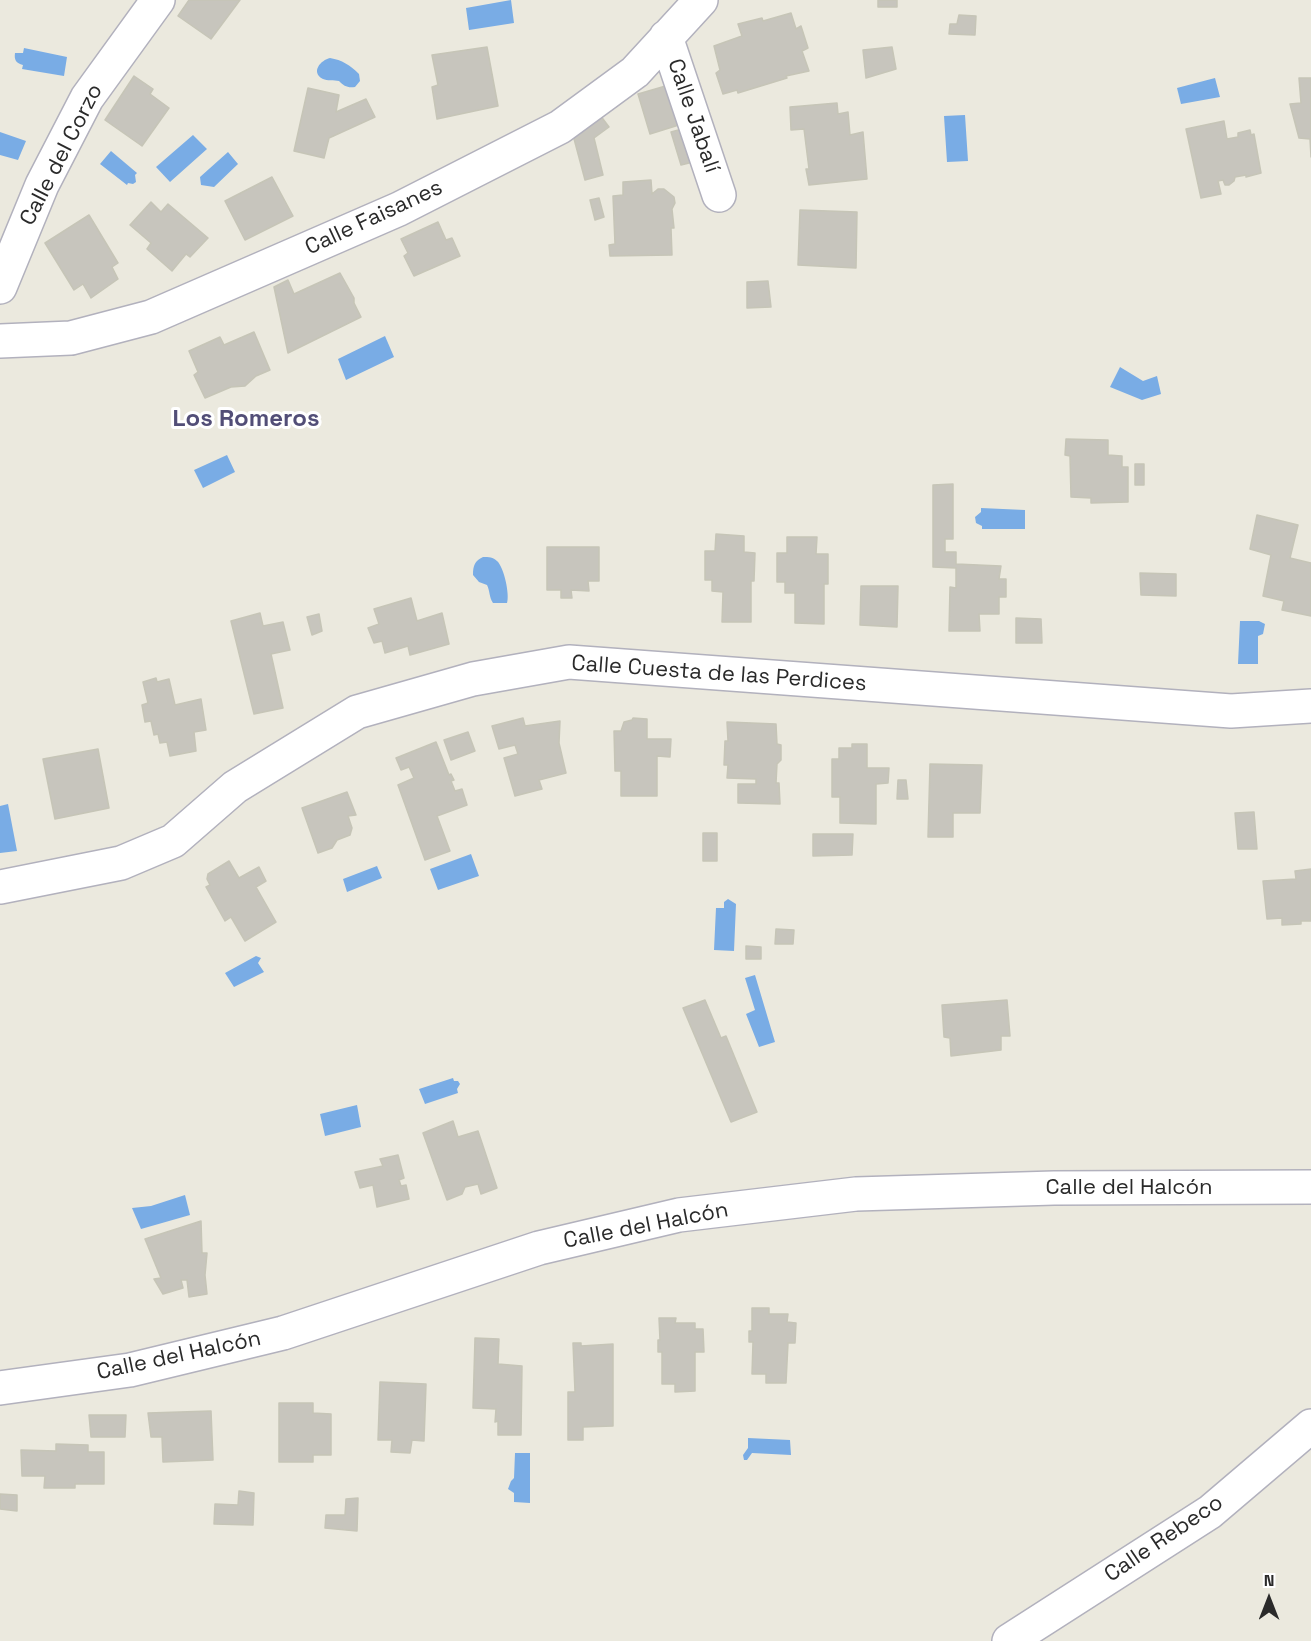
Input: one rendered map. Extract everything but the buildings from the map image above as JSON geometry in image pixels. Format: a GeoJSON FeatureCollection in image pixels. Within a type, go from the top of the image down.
{"type":"FeatureCollection","features":[{"type":"Feature","properties":{"kind":"street","name":"Calle del Corzo"},"geometry":{"type":"LineString","coordinates":[[0,287],[42,185],[87,98],[158,0]]}},
{"type":"Feature","properties":{"kind":"street","name":"Calle Faisanes"},"geometry":{"type":"LineString","coordinates":[[0,341],[71,338],[151,317],[399,209],[560,127],[635,72],[701,0]]}},
{"type":"Feature","properties":{"kind":"street","name":"Calle Jabalí"},"geometry":{"type":"LineString","coordinates":[[666,37],[719,195]]}},
{"type":"Feature","properties":{"kind":"street","name":"Calle Cuesta de las Perdices"},"geometry":{"type":"LineString","coordinates":[[0,887],[121,863],[173,841],[235,787],[357,712],[473,679],[569,662],[1231,711],[1311,706]]}},
{"type":"Feature","properties":{"kind":"street","name":"Calle del Halcón"},"geometry":{"type":"LineString","coordinates":[[0,1388],[130,1370],[283,1333],[539,1248],[679,1215],[855,1194],[1054,1188],[1311,1187]]}},
{"type":"Feature","properties":{"kind":"street","name":"Calle Rebeco"},"geometry":{"type":"LineString","coordinates":[[1009,1641],[1210,1512],[1311,1426]]}},
{"type":"Feature","properties":{"kind":"water"},"geometry":{"type":"Polygon","coordinates":[[[511,0],[514,23],[469,30],[466,8],[511,0]]]}},
{"type":"Feature","properties":{"kind":"water"},"geometry":{"type":"Polygon","coordinates":[[[24,48],[67,57],[64,76],[22,69],[23,65],[16,61],[15,53],[23,53],[24,48]]]}},
{"type":"Feature","properties":{"kind":"water"},"geometry":{"type":"Polygon","coordinates":[[[330,58],[346,63],[359,74],[360,81],[355,87],[348,87],[339,81],[325,80],[319,76],[318,67],[330,58]]]}},
{"type":"Feature","properties":{"kind":"water"},"geometry":{"type":"Polygon","coordinates":[[[1215,78],[1220,97],[1181,104],[1177,88],[1215,78]]]}},
{"type":"Feature","properties":{"kind":"water"},"geometry":{"type":"Polygon","coordinates":[[[965,115],[968,161],[947,162],[944,116],[965,115]]]}},
{"type":"Feature","properties":{"kind":"water"},"geometry":{"type":"Polygon","coordinates":[[[0,132],[26,141],[18,160],[0,155],[0,132]]]}},
{"type":"Feature","properties":{"kind":"water"},"geometry":{"type":"Polygon","coordinates":[[[193,135],[207,149],[170,182],[156,167],[193,135]]]}},
{"type":"Feature","properties":{"kind":"water"},"geometry":{"type":"Polygon","coordinates":[[[111,151],[137,173],[136,182],[127,185],[100,164],[111,151]]]}},
{"type":"Feature","properties":{"kind":"water"},"geometry":{"type":"Polygon","coordinates":[[[228,152],[238,164],[214,187],[201,185],[200,177],[228,152]]]}},
{"type":"Feature","properties":{"kind":"water"},"geometry":{"type":"Polygon","coordinates":[[[385,336],[394,357],[346,380],[338,359],[385,336]]]}},
{"type":"Feature","properties":{"kind":"water"},"geometry":{"type":"Polygon","coordinates":[[[1120,367],[1143,381],[1157,376],[1161,394],[1142,400],[1110,387],[1120,367]]]}},
{"type":"Feature","properties":{"kind":"water"},"geometry":{"type":"Polygon","coordinates":[[[227,455],[235,472],[203,488],[194,470],[227,455]]]}},
{"type":"Feature","properties":{"kind":"water"},"geometry":{"type":"Polygon","coordinates":[[[981,508],[1025,510],[1025,529],[982,529],[982,526],[976,523],[975,517],[981,512],[981,508]]]}},
{"type":"Feature","properties":{"kind":"water"},"geometry":{"type":"Polygon","coordinates":[[[483,557],[492,558],[500,564],[506,581],[507,603],[493,603],[487,585],[479,582],[473,575],[475,564],[483,557]]]}},
{"type":"Feature","properties":{"kind":"water"},"geometry":{"type":"Polygon","coordinates":[[[1240,621],[1259,621],[1265,624],[1263,634],[1258,636],[1258,664],[1238,664],[1240,621]]]}},
{"type":"Feature","properties":{"kind":"water"},"geometry":{"type":"Polygon","coordinates":[[[8,804],[17,851],[0,853],[0,806],[8,804]]]}},
{"type":"Feature","properties":{"kind":"water"},"geometry":{"type":"Polygon","coordinates":[[[471,854],[479,876],[438,890],[430,869],[471,854]]]}},
{"type":"Feature","properties":{"kind":"water"},"geometry":{"type":"Polygon","coordinates":[[[377,866],[382,878],[347,892],[343,879],[377,866]]]}},
{"type":"Feature","properties":{"kind":"water"},"geometry":{"type":"Polygon","coordinates":[[[728,899],[736,904],[734,951],[714,950],[716,908],[724,908],[724,902],[728,899]]]}},
{"type":"Feature","properties":{"kind":"water"},"geometry":{"type":"Polygon","coordinates":[[[256,956],[261,958],[258,963],[264,972],[234,987],[225,973],[256,956]]]}},
{"type":"Feature","properties":{"kind":"water"},"geometry":{"type":"Polygon","coordinates":[[[755,975],[775,1042],[759,1047],[746,1014],[755,1010],[745,978],[755,975]]]}},
{"type":"Feature","properties":{"kind":"water"},"geometry":{"type":"Polygon","coordinates":[[[453,1078],[460,1084],[457,1089],[458,1093],[425,1104],[419,1089],[453,1078]]]}},
{"type":"Feature","properties":{"kind":"water"},"geometry":{"type":"Polygon","coordinates":[[[357,1105],[361,1127],[325,1136],[320,1114],[357,1105]]]}},
{"type":"Feature","properties":{"kind":"water"},"geometry":{"type":"Polygon","coordinates":[[[185,1195],[190,1215],[141,1229],[132,1208],[151,1206],[185,1195]]]}},
{"type":"Feature","properties":{"kind":"water"},"geometry":{"type":"Polygon","coordinates":[[[748,1438],[790,1440],[791,1455],[752,1453],[747,1460],[744,1460],[743,1455],[748,1448],[748,1438]]]}},
{"type":"Feature","properties":{"kind":"water"},"geometry":{"type":"Polygon","coordinates":[[[515,1453],[530,1453],[530,1503],[514,1502],[514,1493],[508,1489],[514,1478],[515,1453]]]}},
{"type":"Feature","properties":{"kind":"district","name":"Los Romeros"},"geometry":{"type":"Point","coordinates":[246,419]}}]}
